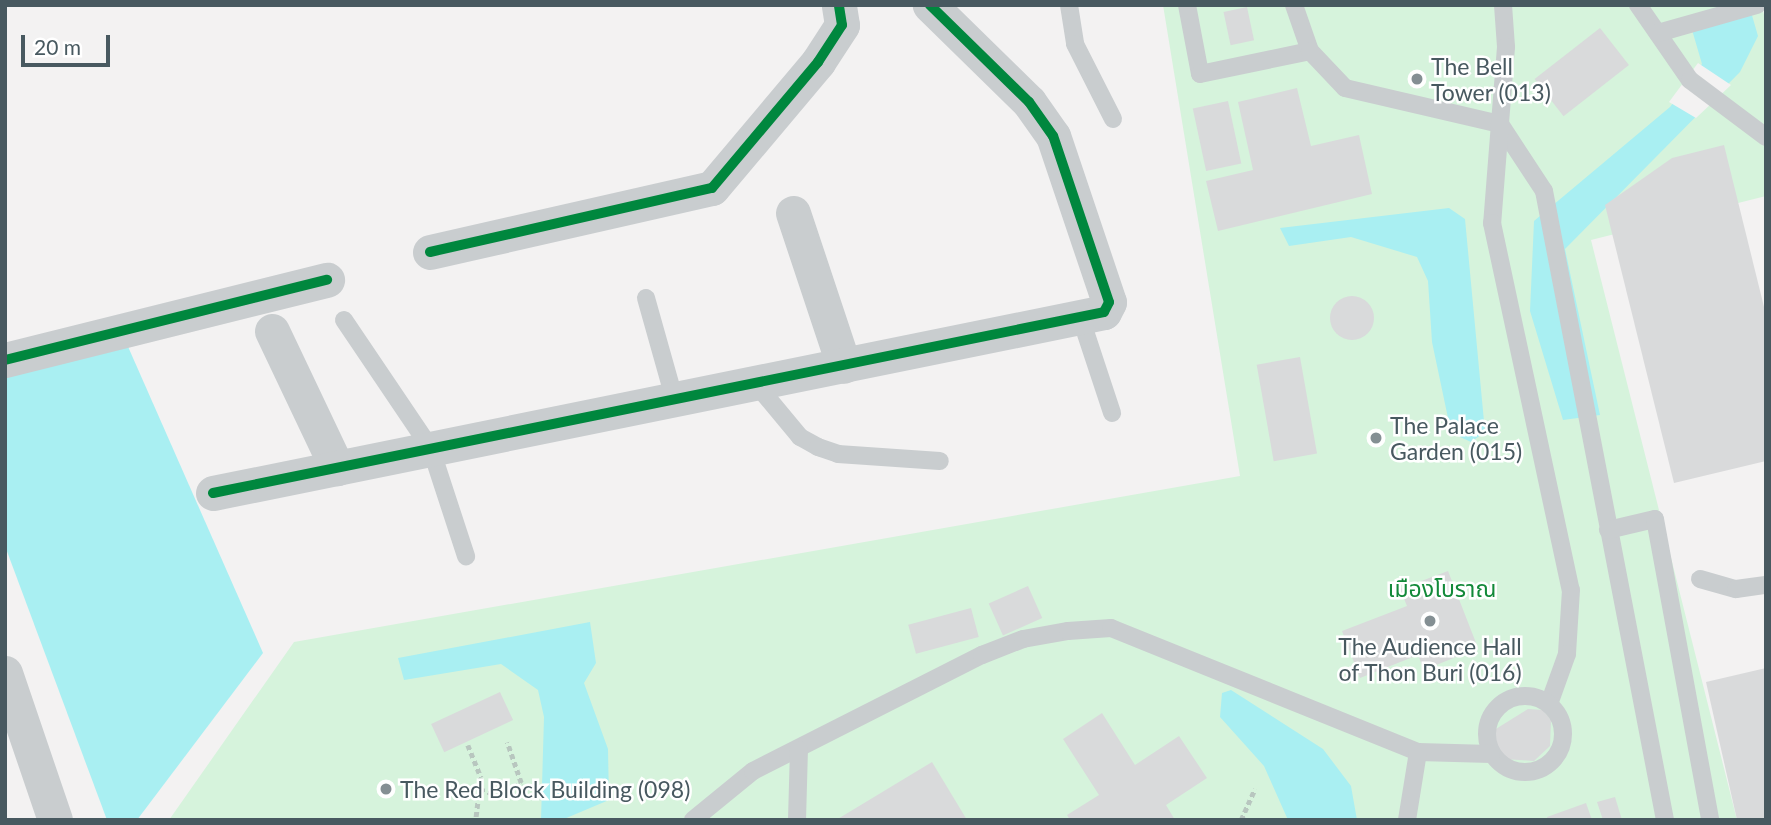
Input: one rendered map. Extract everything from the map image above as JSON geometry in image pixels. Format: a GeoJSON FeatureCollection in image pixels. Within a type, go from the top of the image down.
{"type":"FeatureCollection","features":[{"type":"Feature","properties":{"kind":"street"},"geometry":{"type":"LineString","coordinates":[[430,252],[712,188],[818,62],[842,24],[839,5]]}},
{"type":"Feature","properties":{"kind":"street"},"geometry":{"type":"LineString","coordinates":[[213,493],[1081,319],[1104,312],[1109,302],[1058,145],[1029,102],[930,5]]}},
{"type":"Feature","properties":{"kind":"street"},"geometry":{"type":"LineString","coordinates":[[793,213],[844,366]]}},
{"type":"Feature","properties":{"kind":"street"},"geometry":{"type":"LineString","coordinates":[[5,360],[327,280]]}},
{"type":"Feature","properties":{"kind":"street"},"geometry":{"type":"LineString","coordinates":[[272,331],[337,468]]}},
{"type":"Feature","properties":{"kind":"street"},"geometry":{"type":"LineString","coordinates":[[5,673],[55,820]]}},
{"type":"Feature","properties":{"kind":"lane"},"geometry":{"type":"LineString","coordinates":[[1069,5],[1075,44],[1113,119]]}},
{"type":"Feature","properties":{"kind":"lane"},"geometry":{"type":"LineString","coordinates":[[1187,5],[1200,74],[1310,51]]}},
{"type":"Feature","properties":{"kind":"lane"},"geometry":{"type":"LineString","coordinates":[[1294,5],[1310,51],[1345,88],[1500,124],[1544,191],[1665,820]]}},
{"type":"Feature","properties":{"kind":"lane"},"geometry":{"type":"LineString","coordinates":[[1503,5],[1506,47],[1492,223],[1571,590],[1567,654],[1549,704]]}},
{"type":"Feature","properties":{"kind":"lane"},"geometry":{"type":"LineString","coordinates":[[1638,5],[1690,80],[1766,137]]}},
{"type":"Feature","properties":{"kind":"lane"},"geometry":{"type":"LineString","coordinates":[[1658,33],[1754,6]]}},
{"type":"Feature","properties":{"kind":"lane"},"geometry":{"type":"LineString","coordinates":[[646,298],[675,401]]}},
{"type":"Feature","properties":{"kind":"lane"},"geometry":{"type":"LineString","coordinates":[[1081,319],[1112,413]]}},
{"type":"Feature","properties":{"kind":"lane"},"geometry":{"type":"LineString","coordinates":[[344,320],[431,449],[466,556]]}},
{"type":"Feature","properties":{"kind":"lane"},"geometry":{"type":"LineString","coordinates":[[756,384],[800,438],[818,447],[838,454],[940,461]]}},
{"type":"Feature","properties":{"kind":"lane"},"geometry":{"type":"LineString","coordinates":[[1608,530],[1656,519],[1710,820]]}},
{"type":"Feature","properties":{"kind":"lane"},"geometry":{"type":"LineString","coordinates":[[1700,579],[1736,589],[1766,585]]}},
{"type":"Feature","properties":{"kind":"lane"},"geometry":{"type":"LineString","coordinates":[[692,820],[752,771],[1013,643],[1111,628],[1418,752],[1491,754],[1514,772],[1529,773],[1550,763],[1562,745],[1563,729],[1549,704],[1520,696],[1494,710],[1487,724],[1491,754]]}},
{"type":"Feature","properties":{"kind":"lane"},"geometry":{"type":"LineString","coordinates":[[797,820],[799,750]]}},
{"type":"Feature","properties":{"kind":"lane"},"geometry":{"type":"LineString","coordinates":[[1408,820],[1418,752]]}},
{"type":"Feature","properties":{"kind":"path"},"geometry":{"type":"LineString","coordinates":[[480,789],[499,796],[521,783],[507,742]]}},
{"type":"Feature","properties":{"kind":"path"},"geometry":{"type":"LineString","coordinates":[[468,745],[481,778],[476,820]]}},
{"type":"Feature","properties":{"kind":"path"},"geometry":{"type":"LineString","coordinates":[[1241,820],[1255,789]]}},
{"type":"Feature","properties":{"kind":"green space","name":"เมืองโบราณ"},"geometry":{"type":"Polygon","coordinates":[[[1163,5],[1761,5],[1766,21],[1766,196],[1591,240],[1737,820],[169,820],[294,642],[1240,476],[1163,5]]]}},
{"type":"Feature","properties":{"kind":"water"},"geometry":{"type":"Polygon","coordinates":[[[1749,5],[1758,36],[1740,72],[1565,249],[1600,415],[1563,420],[1530,311],[1534,221],[1670,107],[1702,64],[1690,23],[1749,5]]]}},
{"type":"Feature","properties":{"kind":"water"},"geometry":{"type":"Polygon","coordinates":[[[1449,208],[1465,219],[1485,432],[1471,442],[1460,437],[1448,418],[1432,342],[1428,281],[1417,257],[1351,237],[1289,246],[1280,228],[1449,208]]]}},
{"type":"Feature","properties":{"kind":"water"},"geometry":{"type":"Polygon","coordinates":[[[122,333],[263,653],[137,820],[107,820],[5,546],[5,363],[122,333]]]}},
{"type":"Feature","properties":{"kind":"water"},"geometry":{"type":"Polygon","coordinates":[[[590,622],[596,663],[584,683],[608,749],[609,800],[564,819],[541,820],[544,717],[538,690],[501,664],[404,680],[398,658],[590,622]]]}},
{"type":"Feature","properties":{"kind":"water"},"geometry":{"type":"Polygon","coordinates":[[[1231,690],[1323,749],[1351,786],[1357,820],[1288,820],[1264,766],[1220,717],[1222,693],[1231,690]]]}},
{"type":"Feature","properties":{"kind":"pier"},"geometry":{"type":"Polygon","coordinates":[[[1698,63],[1731,85],[1696,118],[1669,102],[1698,63]]]}},
{"type":"Feature","properties":{"kind":"building"},"geometry":{"type":"Polygon","coordinates":[[[1247,7],[1254,40],[1231,45],[1224,12],[1247,7]]]}},
{"type":"Feature","properties":{"kind":"building"},"geometry":{"type":"Polygon","coordinates":[[[1600,28],[1629,65],[1564,116],[1535,79],[1600,28]]]}},
{"type":"Feature","properties":{"kind":"building"},"geometry":{"type":"Polygon","coordinates":[[[1297,88],[1311,146],[1359,135],[1372,194],[1218,231],[1206,181],[1253,170],[1238,102],[1297,88]]]}},
{"type":"Feature","properties":{"kind":"building"},"geometry":{"type":"Polygon","coordinates":[[[1228,101],[1241,164],[1206,171],[1193,108],[1228,101]]]}},
{"type":"Feature","properties":{"kind":"building"},"geometry":{"type":"Polygon","coordinates":[[[1724,145],[1766,315],[1766,461],[1674,483],[1605,205],[1672,158],[1724,145]]]}},
{"type":"Feature","properties":{"kind":"building"},"geometry":{"type":"Polygon","coordinates":[[[1352,296],[1367,303],[1374,318],[1367,333],[1352,340],[1337,333],[1330,318],[1337,303],[1352,296]]]}},
{"type":"Feature","properties":{"kind":"building"},"geometry":{"type":"Polygon","coordinates":[[[1300,357],[1317,454],[1274,461],[1257,365],[1300,357]]]}},
{"type":"Feature","properties":{"kind":"building"},"geometry":{"type":"Polygon","coordinates":[[[1448,571],[1478,648],[1424,670],[1418,655],[1360,678],[1342,631],[1407,606],[1400,589],[1448,571]]]}},
{"type":"Feature","properties":{"kind":"building"},"geometry":{"type":"Polygon","coordinates":[[[1028,586],[1042,618],[1003,635],[989,603],[1028,586]]]}},
{"type":"Feature","properties":{"kind":"building"},"geometry":{"type":"Polygon","coordinates":[[[971,608],[979,637],[916,654],[908,625],[971,608]]]}},
{"type":"Feature","properties":{"kind":"building"},"geometry":{"type":"Polygon","coordinates":[[[1766,668],[1766,820],[1737,820],[1706,682],[1766,668]]]}},
{"type":"Feature","properties":{"kind":"building"},"geometry":{"type":"Polygon","coordinates":[[[500,692],[513,720],[444,752],[431,724],[500,692]]]}},
{"type":"Feature","properties":{"kind":"building"},"geometry":{"type":"Polygon","coordinates":[[[1528,709],[1543,710],[1551,720],[1550,746],[1534,761],[1505,759],[1494,747],[1491,732],[1528,709]]]}},
{"type":"Feature","properties":{"kind":"building"},"geometry":{"type":"Polygon","coordinates":[[[1102,713],[1135,765],[1179,736],[1207,778],[1166,805],[1175,820],[1070,820],[1067,815],[1099,795],[1063,739],[1102,713]]]}},
{"type":"Feature","properties":{"kind":"building"},"geometry":{"type":"Polygon","coordinates":[[[932,762],[967,820],[836,820],[932,762]]]}},
{"type":"Feature","properties":{"kind":"building"},"geometry":{"type":"Polygon","coordinates":[[[1615,797],[1622,820],[1603,820],[1597,802],[1615,797]]]}},
{"type":"Feature","properties":{"kind":"building"},"geometry":{"type":"Polygon","coordinates":[[[1586,803],[1592,820],[1548,820],[1547,817],[1586,803]]]}},
{"type":"Feature","properties":{"kind":"cycle path"},"geometry":{"type":"LineString","coordinates":[[430,252],[712,188],[818,62],[842,25],[839,5]]}},
{"type":"Feature","properties":{"kind":"cycle path"},"geometry":{"type":"LineString","coordinates":[[213,493],[1104,312],[1109,302],[1053,136],[1029,102],[930,5]]}},
{"type":"Feature","properties":{"kind":"cycle path"},"geometry":{"type":"LineString","coordinates":[[5,360],[327,280]]}},
{"type":"Feature","properties":{"kind":"place","name":"The Bell Tower (013)"},"geometry":{"type":"Point","coordinates":[1417,79]}},
{"type":"Feature","properties":{"kind":"place","name":"The Palace Garden (015)"},"geometry":{"type":"Point","coordinates":[1376,438]}},
{"type":"Feature","properties":{"kind":"place","name":"The Audience Hall of Thon Buri (016)"},"geometry":{"type":"Point","coordinates":[1430,621]}},
{"type":"Feature","properties":{"kind":"place","name":"The Red Block Building (098)"},"geometry":{"type":"Point","coordinates":[386,789]}}]}
